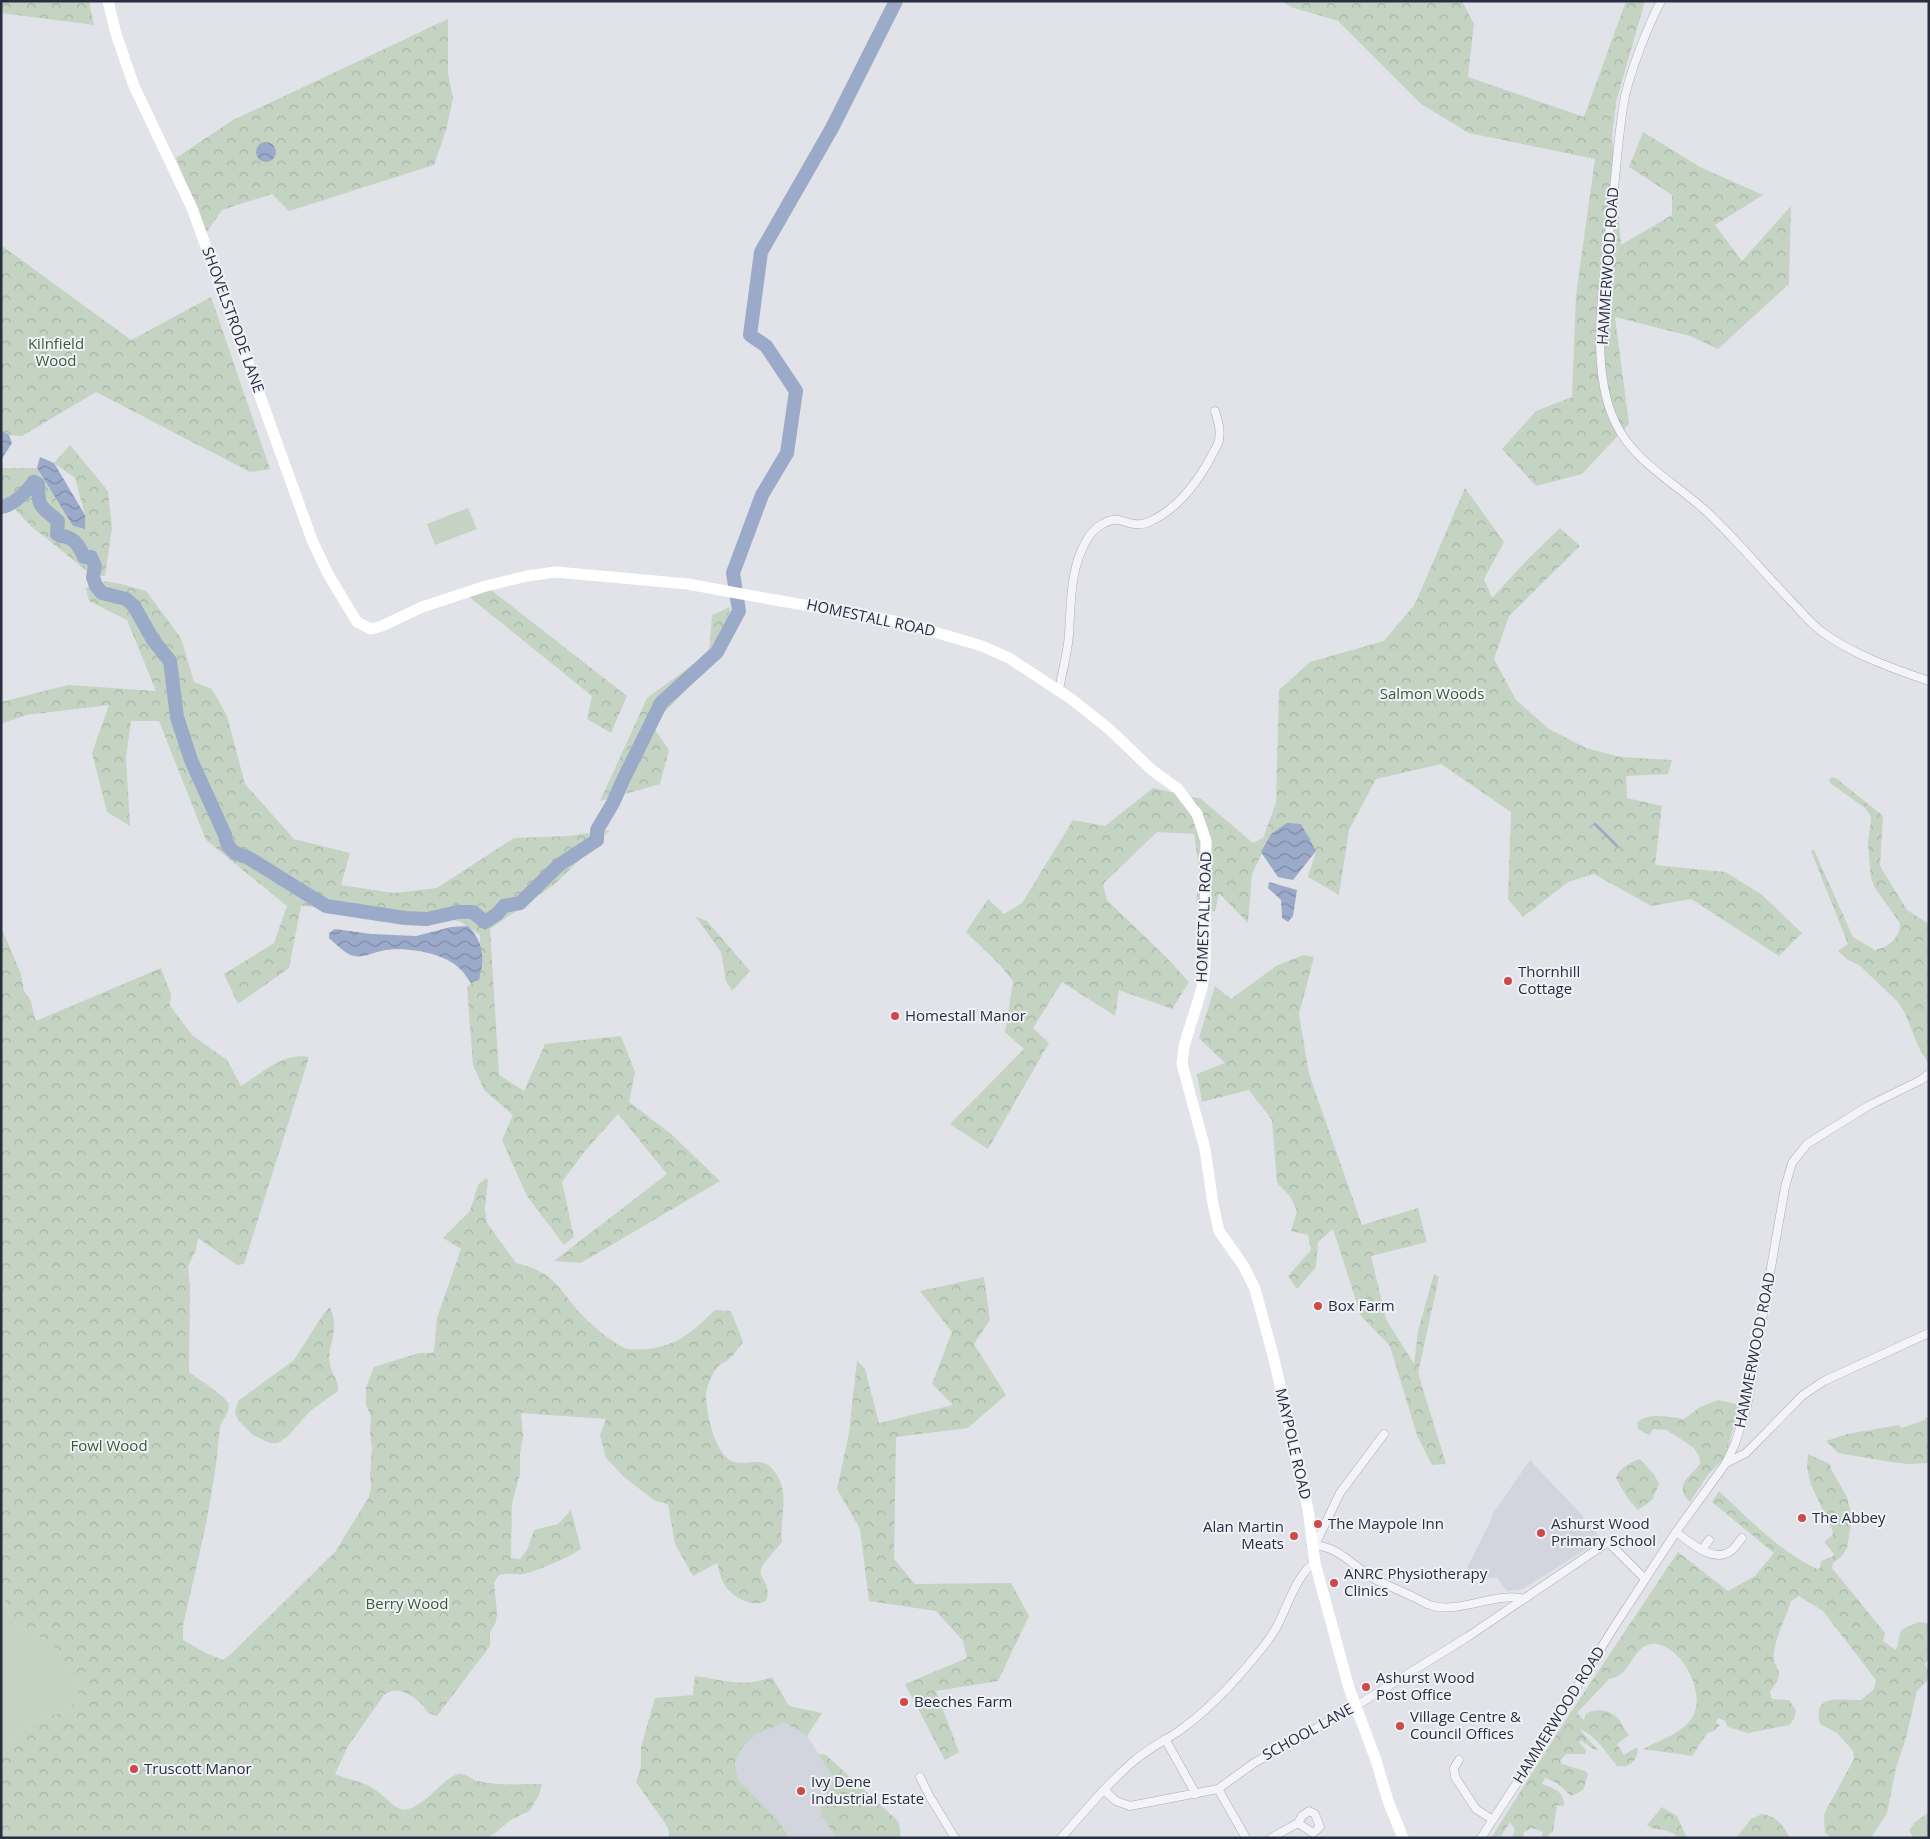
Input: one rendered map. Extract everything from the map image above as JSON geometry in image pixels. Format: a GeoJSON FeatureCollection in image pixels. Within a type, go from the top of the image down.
{"type":"FeatureCollection","features":[{"type":"Feature","properties":{"kind":"street","name":"SHOVELSTRODE LANE"},"geometry":{"type":"LineString","coordinates":[[108,1],[116,34],[134,86],[192,208],[312,540],[328,574],[356,622],[371,629]]}},
{"type":"Feature","properties":{"kind":"street","name":"HAMMERWOOD ROAD"},"geometry":{"type":"LineString","coordinates":[[1661,1],[1640,51],[1626,94],[1619,133],[1603,290],[1601,346],[1602,374],[1608,403],[1616,424],[1637,453],[1707,512],[1768,578],[1822,632],[1845,646],[1929,681]]}},
{"type":"Feature","properties":{"kind":"street"},"geometry":{"type":"LineString","coordinates":[[1059,690],[1069,634],[1068,613],[1073,582],[1088,537],[1104,522],[1118,520],[1138,525],[1148,523],[1159,517],[1186,494],[1198,479],[1219,442],[1220,426],[1215,411]]}},
{"type":"Feature","properties":{"kind":"street","name":"HOMESTALL ROAD"},"geometry":{"type":"LineString","coordinates":[[371,629],[382,626],[422,607],[486,586],[526,576],[556,572],[688,584],[900,622],[982,646],[1008,658],[1059,690],[1108,729],[1152,770],[1178,789],[1197,814],[1206,841],[1205,968],[1202,988],[1184,1046],[1182,1064],[1196,1110]]}},
{"type":"Feature","properties":{"kind":"street","name":"HAMMERWOOD ROAD"},"geometry":{"type":"LineString","coordinates":[[1481,1838],[1645,1579],[1726,1463],[1735,1444],[1747,1406],[1785,1187],[1792,1163],[1807,1144],[1819,1136],[1868,1106],[1921,1080],[1929,1074]]}},
{"type":"Feature","properties":{"kind":"street","name":"MAYPOLE ROAD"},"geometry":{"type":"LineString","coordinates":[[1196,1110],[1205,1149],[1219,1231],[1243,1265],[1255,1289],[1274,1358],[1308,1509],[1315,1564],[1356,1706],[1376,1760],[1388,1801],[1403,1838]]}},
{"type":"Feature","properties":{"kind":"street"},"geometry":{"type":"LineString","coordinates":[[1726,1463],[1746,1453],[1803,1395],[1824,1380],[1929,1333]]}},
{"type":"Feature","properties":{"kind":"street"},"geometry":{"type":"LineString","coordinates":[[1384,1434],[1340,1494],[1313,1546],[1326,1547],[1336,1551],[1372,1577],[1434,1606],[1470,1606],[1490,1600],[1518,1597],[1524,1599]]}},
{"type":"Feature","properties":{"kind":"street"},"geometry":{"type":"LineString","coordinates":[[1676,1532],[1702,1550],[1714,1555],[1725,1554],[1732,1550],[1742,1538]]}},
{"type":"Feature","properties":{"kind":"street"},"geometry":{"type":"LineString","coordinates":[[1702,1550],[1709,1540]]}},
{"type":"Feature","properties":{"kind":"street","name":"SCHOOL LANE"},"geometry":{"type":"LineString","coordinates":[[1104,1790],[1116,1801],[1130,1806],[1218,1789],[1254,1763],[1356,1706],[1469,1636],[1608,1542],[1645,1579]]}},
{"type":"Feature","properties":{"kind":"street"},"geometry":{"type":"LineString","coordinates":[[1061,1838],[1104,1790],[1134,1761],[1149,1748],[1176,1733],[1213,1703],[1259,1652],[1276,1628],[1302,1576],[1311,1565],[1315,1564]]}},
{"type":"Feature","properties":{"kind":"street"},"geometry":{"type":"LineString","coordinates":[[1165,1739],[1196,1794]]}},
{"type":"Feature","properties":{"kind":"street"},"geometry":{"type":"LineString","coordinates":[[1459,1760],[1454,1768],[1455,1777],[1476,1809],[1493,1820]]}},
{"type":"Feature","properties":{"kind":"street"},"geometry":{"type":"LineString","coordinates":[[920,1777],[955,1838]]}},
{"type":"Feature","properties":{"kind":"street"},"geometry":{"type":"LineString","coordinates":[[1218,1789],[1246,1838]]}},
{"type":"Feature","properties":{"kind":"street"},"geometry":{"type":"LineString","coordinates":[[1270,1838],[1298,1823]]}},
{"type":"Feature","properties":{"kind":"shaded area","name":"Ashurst Wood Primary School"},"geometry":{"type":"Polygon","coordinates":[[[1530,1460],[1592,1526],[1601,1540],[1523,1589],[1507,1591],[1497,1578],[1462,1578],[1493,1513],[1530,1460]]]}},
{"type":"Feature","properties":{"kind":"shaded area"},"geometry":{"type":"Polygon","coordinates":[[[785,1723],[807,1736],[835,1779],[823,1798],[820,1813],[836,1838],[790,1838],[777,1819],[738,1780],[735,1762],[741,1749],[756,1734],[785,1723]]]}},
{"type":"Feature","properties":{"kind":"green space"},"geometry":{"type":"Polygon","coordinates":[[[1,1],[89,1],[94,25],[1,13],[1,1]]]}},
{"type":"Feature","properties":{"kind":"green space"},"geometry":{"type":"Polygon","coordinates":[[[1281,1],[1462,1],[1474,24],[1468,77],[1584,117],[1626,1],[1645,1],[1616,102],[1612,137],[1621,245],[1672,215],[1672,195],[1629,167],[1643,132],[1700,167],[1763,195],[1715,225],[1742,261],[1791,206],[1789,284],[1718,349],[1690,336],[1615,317],[1629,424],[1582,474],[1536,486],[1502,449],[1536,411],[1572,397],[1576,295],[1595,159],[1469,133],[1421,104],[1338,21],[1291,7],[1281,1]]]}},
{"type":"Feature","properties":{"kind":"green space"},"geometry":{"type":"Polygon","coordinates":[[[448,19],[448,74],[453,98],[447,127],[434,165],[289,211],[272,194],[222,210],[206,233],[176,158],[233,120],[448,19]]]}},
{"type":"Feature","properties":{"kind":"green space","name":"Kilnfield Wood"},"geometry":{"type":"Polygon","coordinates":[[[1,245],[131,340],[211,297],[270,469],[250,472],[96,392],[22,436],[9,435],[1,430],[1,245]]]}},
{"type":"Feature","properties":{"kind":"green space"},"geometry":{"type":"Polygon","coordinates":[[[70,445],[108,491],[112,528],[105,576],[92,575],[32,527],[9,503],[1,507],[1,468],[37,468],[73,526],[85,529],[85,515],[75,478],[54,463],[70,445]]]}},
{"type":"Feature","properties":{"kind":"green space","name":"Salmon Woods"},"geometry":{"type":"Polygon","coordinates":[[[1465,488],[1504,542],[1484,579],[1492,598],[1560,528],[1580,546],[1509,616],[1494,659],[1516,700],[1549,729],[1586,748],[1620,757],[1672,760],[1668,774],[1626,776],[1627,798],[1662,806],[1655,865],[1725,872],[1761,894],[1802,933],[1779,956],[1691,899],[1651,906],[1594,874],[1568,882],[1523,917],[1508,899],[1511,812],[1441,764],[1376,779],[1349,830],[1339,895],[1308,877],[1316,851],[1271,835],[1252,874],[1248,923],[1219,893],[1215,912],[1196,903],[1200,875],[1194,834],[1157,832],[1103,884],[1107,900],[1189,982],[1172,1009],[1119,990],[1115,1016],[1062,982],[1033,1028],[1049,1043],[988,1149],[950,1124],[1024,1049],[1005,1032],[1013,981],[1000,965],[966,932],[988,899],[1004,914],[1022,903],[1073,820],[1105,826],[1153,788],[1201,799],[1253,843],[1263,838],[1276,803],[1279,690],[1310,662],[1384,641],[1415,604],[1465,488]]]}},
{"type":"Feature","properties":{"kind":"green space"},"geometry":{"type":"Polygon","coordinates":[[[468,508],[477,529],[435,545],[427,524],[468,508]]]}},
{"type":"Feature","properties":{"kind":"green space"},"geometry":{"type":"Polygon","coordinates":[[[105,581],[146,591],[181,638],[194,682],[212,689],[227,716],[245,784],[294,839],[350,853],[341,885],[394,893],[437,888],[514,838],[569,836],[610,830],[555,884],[490,929],[499,1075],[524,1091],[545,1044],[621,1036],[635,1072],[629,1102],[670,1133],[720,1181],[581,1263],[554,1261],[667,1174],[618,1114],[585,1151],[562,1182],[574,1237],[564,1245],[527,1196],[502,1140],[513,1115],[484,1090],[473,1065],[467,987],[481,974],[480,935],[461,922],[423,913],[301,906],[289,968],[238,1004],[224,974],[274,943],[287,906],[206,840],[159,721],[131,721],[126,757],[130,826],[107,812],[92,753],[109,705],[26,715],[1,724],[1,702],[68,685],[156,691],[127,620],[89,601],[86,588],[105,581]]]}},
{"type":"Feature","properties":{"kind":"green space"},"geometry":{"type":"Polygon","coordinates":[[[491,590],[627,696],[611,733],[587,719],[592,696],[468,596],[491,590]]]}},
{"type":"Feature","properties":{"kind":"green space"},"geometry":{"type":"Polygon","coordinates":[[[730,607],[726,649],[652,725],[669,750],[660,784],[600,801],[647,698],[709,653],[712,615],[730,607]]]}},
{"type":"Feature","properties":{"kind":"green space"},"geometry":{"type":"Polygon","coordinates":[[[1831,777],[1836,778],[1883,816],[1880,866],[1907,910],[1929,924],[1929,1064],[1918,1046],[1905,1013],[1897,1001],[1859,965],[1848,960],[1838,951],[1848,944],[1811,851],[1814,850],[1853,937],[1875,950],[1880,949],[1893,941],[1900,928],[1900,923],[1875,888],[1871,878],[1868,842],[1870,815],[1865,808],[1830,783],[1831,777]]]}},
{"type":"Feature","properties":{"kind":"green space"},"geometry":{"type":"Polygon","coordinates":[[[696,917],[707,921],[750,971],[732,991],[726,981],[721,952],[696,917]]]}},
{"type":"Feature","properties":{"kind":"green space"},"geometry":{"type":"Polygon","coordinates":[[[1,927],[21,974],[24,991],[31,1001],[36,1021],[161,968],[171,995],[170,1006],[193,1036],[227,1060],[241,1086],[282,1061],[299,1056],[309,1057],[244,1264],[237,1265],[198,1238],[196,1250],[188,1266],[190,1286],[189,1372],[222,1396],[229,1406],[220,1427],[209,1507],[183,1626],[183,1640],[206,1653],[223,1660],[230,1655],[335,1552],[369,1497],[372,1449],[371,1416],[366,1405],[366,1388],[374,1367],[419,1353],[432,1353],[434,1351],[437,1318],[461,1249],[443,1238],[470,1211],[478,1185],[486,1178],[488,1180],[485,1209],[487,1223],[516,1263],[538,1270],[546,1275],[589,1322],[623,1347],[642,1349],[664,1346],[696,1328],[715,1310],[731,1311],[743,1342],[730,1358],[714,1372],[709,1382],[706,1397],[712,1432],[724,1455],[736,1462],[764,1463],[770,1466],[780,1480],[783,1497],[782,1542],[762,1567],[761,1574],[768,1595],[766,1601],[755,1603],[738,1598],[724,1584],[717,1563],[693,1576],[675,1544],[668,1504],[655,1501],[623,1476],[606,1458],[600,1435],[606,1419],[521,1413],[523,1435],[520,1454],[520,1474],[512,1504],[511,1558],[520,1559],[527,1550],[534,1530],[558,1524],[571,1510],[581,1549],[535,1571],[498,1576],[494,1583],[497,1612],[496,1622],[490,1632],[490,1646],[437,1716],[428,1713],[418,1700],[407,1694],[396,1691],[389,1692],[384,1695],[348,1746],[335,1774],[371,1787],[392,1804],[403,1809],[410,1809],[418,1805],[447,1780],[459,1774],[466,1775],[477,1781],[493,1784],[542,1784],[539,1795],[529,1812],[511,1820],[487,1838],[1,1838],[1,1748],[28,1725],[63,1712],[79,1697],[71,1673],[57,1650],[44,1639],[23,1630],[17,1625],[1,1594],[1,927]]]}},
{"type":"Feature","properties":{"kind":"green space"},"geometry":{"type":"Polygon","coordinates":[[[1303,955],[1314,957],[1299,1014],[1309,1074],[1362,1225],[1418,1208],[1427,1242],[1371,1256],[1386,1319],[1414,1364],[1418,1331],[1434,1274],[1439,1277],[1418,1373],[1446,1464],[1432,1465],[1417,1435],[1390,1346],[1361,1316],[1333,1229],[1318,1242],[1316,1267],[1297,1289],[1288,1276],[1311,1250],[1308,1235],[1291,1231],[1297,1211],[1290,1196],[1277,1183],[1272,1120],[1249,1090],[1202,1102],[1197,1074],[1225,1063],[1199,1038],[1215,986],[1231,999],[1276,966],[1303,955]]]}},
{"type":"Feature","properties":{"kind":"green space"},"geometry":{"type":"Polygon","coordinates":[[[984,1277],[990,1320],[974,1344],[1006,1395],[968,1428],[896,1437],[894,1559],[915,1584],[1011,1583],[1029,1616],[998,1681],[936,1691],[959,1752],[945,1760],[905,1684],[967,1658],[963,1641],[936,1611],[869,1601],[860,1529],[837,1489],[849,1433],[857,1360],[865,1369],[879,1423],[953,1405],[932,1384],[952,1332],[920,1291],[984,1277]]]}},
{"type":"Feature","properties":{"kind":"green space"},"geometry":{"type":"Polygon","coordinates":[[[330,1307],[333,1316],[334,1332],[329,1358],[338,1391],[310,1411],[288,1436],[278,1443],[270,1443],[253,1435],[238,1420],[235,1413],[238,1401],[294,1360],[324,1313],[330,1307]]]}},
{"type":"Feature","properties":{"kind":"green space"},"geometry":{"type":"Polygon","coordinates":[[[1718,1400],[1740,1405],[1725,1457],[1707,1476],[1690,1502],[1685,1496],[1683,1486],[1688,1477],[1700,1464],[1700,1458],[1694,1448],[1667,1430],[1653,1429],[1649,1435],[1638,1429],[1637,1422],[1654,1416],[1684,1419],[1700,1407],[1718,1400]]]}},
{"type":"Feature","properties":{"kind":"green space"},"geometry":{"type":"Polygon","coordinates":[[[1925,1418],[1929,1418],[1929,1463],[1907,1464],[1838,1453],[1826,1441],[1847,1434],[1899,1425],[1901,1428],[1925,1420],[1925,1418]]]}},
{"type":"Feature","properties":{"kind":"green space"},"geometry":{"type":"Polygon","coordinates":[[[1808,1454],[1830,1464],[1847,1497],[1852,1518],[1847,1548],[1842,1556],[1833,1563],[1832,1568],[1885,1633],[1883,1641],[1896,1650],[1901,1630],[1918,1622],[1929,1623],[1929,1658],[1925,1664],[1929,1673],[1929,1679],[1917,1691],[1906,1738],[1896,1768],[1887,1813],[1871,1838],[1831,1838],[1825,1833],[1824,1814],[1854,1759],[1853,1751],[1837,1733],[1820,1724],[1819,1714],[1820,1707],[1830,1700],[1861,1700],[1874,1689],[1876,1680],[1823,1611],[1799,1596],[1791,1601],[1775,1646],[1774,1657],[1779,1675],[1770,1692],[1772,1699],[1789,1700],[1796,1710],[1794,1719],[1789,1725],[1748,1733],[1728,1727],[1725,1721],[1718,1718],[1716,1723],[1720,1725],[1714,1731],[1707,1733],[1692,1756],[1643,1749],[1671,1736],[1684,1727],[1693,1716],[1697,1698],[1695,1687],[1686,1667],[1673,1652],[1660,1645],[1645,1646],[1622,1673],[1609,1679],[1577,1713],[1584,1720],[1586,1714],[1599,1710],[1609,1712],[1617,1717],[1629,1735],[1617,1744],[1624,1755],[1637,1747],[1637,1755],[1633,1762],[1626,1766],[1617,1766],[1590,1735],[1580,1730],[1598,1750],[1593,1749],[1581,1740],[1579,1742],[1586,1750],[1585,1754],[1566,1754],[1560,1761],[1562,1764],[1585,1771],[1588,1774],[1583,1790],[1571,1796],[1557,1783],[1545,1778],[1542,1784],[1558,1791],[1564,1801],[1564,1806],[1557,1805],[1553,1832],[1550,1833],[1548,1838],[1541,1838],[1543,1832],[1532,1828],[1524,1832],[1523,1838],[1512,1838],[1515,1830],[1510,1822],[1500,1838],[1491,1838],[1567,1718],[1678,1552],[1728,1591],[1755,1576],[1774,1553],[1712,1502],[1719,1491],[1765,1534],[1803,1562],[1817,1569],[1820,1568],[1821,1561],[1832,1557],[1834,1554],[1825,1541],[1832,1536],[1833,1532],[1811,1485],[1807,1468],[1808,1454]]]}},
{"type":"Feature","properties":{"kind":"green space"},"geometry":{"type":"Polygon","coordinates":[[[1639,1459],[1654,1474],[1659,1484],[1652,1500],[1638,1510],[1628,1499],[1616,1478],[1622,1469],[1639,1459]]]}},
{"type":"Feature","properties":{"kind":"green space"},"geometry":{"type":"Polygon","coordinates":[[[1,1594],[17,1625],[23,1630],[44,1639],[57,1650],[71,1673],[79,1697],[63,1712],[28,1725],[1,1748],[1,1594]]]}},
{"type":"Feature","properties":{"kind":"green space"},"geometry":{"type":"Polygon","coordinates":[[[695,1676],[742,1683],[772,1677],[789,1706],[822,1713],[807,1736],[785,1723],[756,1734],[741,1749],[735,1762],[738,1780],[777,1819],[790,1838],[669,1838],[669,1831],[665,1823],[636,1782],[641,1766],[641,1747],[655,1698],[693,1695],[695,1676]]]}},
{"type":"Feature","properties":{"kind":"green space"},"geometry":{"type":"Polygon","coordinates":[[[818,1754],[826,1755],[899,1822],[901,1838],[836,1838],[820,1813],[823,1798],[835,1779],[818,1754]]]}},
{"type":"Feature","properties":{"kind":"green space"},"geometry":{"type":"Polygon","coordinates":[[[1662,1807],[1677,1816],[1687,1838],[1647,1825],[1662,1807]]]}},
{"type":"Feature","properties":{"kind":"green space"},"geometry":{"type":"Polygon","coordinates":[[[1929,1812],[1929,1838],[1914,1838],[1909,1831],[1915,1822],[1929,1812]]]}},
{"type":"Feature","properties":{"kind":"green space"},"geometry":{"type":"Polygon","coordinates":[[[1762,1814],[1776,1819],[1790,1838],[1736,1838],[1751,1819],[1762,1814]]]}},
{"type":"Feature","properties":{"kind":"water"},"geometry":{"type":"Polygon","coordinates":[[[266,142],[273,145],[276,152],[273,159],[266,162],[259,159],[256,152],[259,145],[266,142]]]}},
{"type":"Feature","properties":{"kind":"water"},"geometry":{"type":"Polygon","coordinates":[[[1,430],[9,435],[12,443],[1,460],[1,430]]]}},
{"type":"Feature","properties":{"kind":"water"},"geometry":{"type":"Polygon","coordinates":[[[40,457],[54,463],[85,515],[85,529],[73,526],[37,468],[40,457]]]}},
{"type":"Feature","properties":{"kind":"water"},"geometry":{"type":"Polygon","coordinates":[[[1287,823],[1301,824],[1316,851],[1293,880],[1278,877],[1261,852],[1271,834],[1287,823]]]}},
{"type":"Feature","properties":{"kind":"water"},"geometry":{"type":"Polygon","coordinates":[[[1269,882],[1297,890],[1293,916],[1288,922],[1282,918],[1281,900],[1268,888],[1269,882]]]}},
{"type":"Feature","properties":{"kind":"water"},"geometry":{"type":"Polygon","coordinates":[[[468,926],[477,938],[482,951],[479,980],[471,983],[452,962],[433,954],[400,949],[354,956],[344,951],[329,938],[329,933],[335,929],[371,934],[416,936],[451,927],[468,926]]]}},
{"type":"Feature","properties":{"kind":"waterway"},"geometry":{"type":"LineString","coordinates":[[1,507],[15,501],[34,482],[38,484],[40,503],[58,521],[57,534],[72,540],[84,557],[91,557],[95,566],[93,577],[96,586],[102,593],[126,599],[134,606],[153,640],[170,661],[177,717],[191,760],[225,835],[227,844],[235,852],[247,857],[326,906],[405,918],[427,919],[458,912],[473,912],[485,922],[497,914],[504,906],[520,903],[559,865],[597,840],[597,830],[613,803],[661,703],[717,652],[739,611],[733,573],[762,495],[787,453],[796,391],[766,346],[750,335],[761,252],[832,128],[896,1]]}},
{"type":"Feature","properties":{"kind":"waterway"},"geometry":{"type":"LineString","coordinates":[[1595,824],[1617,846]]}},
{"type":"Feature","properties":{"kind":"place","name":"Thornhill Cottage"},"geometry":{"type":"Point","coordinates":[1508,981]}},
{"type":"Feature","properties":{"kind":"place","name":"Homestall Manor"},"geometry":{"type":"Point","coordinates":[895,1016]}},
{"type":"Feature","properties":{"kind":"place","name":"Box Farm"},"geometry":{"type":"Point","coordinates":[1318,1306]}},
{"type":"Feature","properties":{"kind":"place","name":"The Abbey"},"geometry":{"type":"Point","coordinates":[1802,1518]}},
{"type":"Feature","properties":{"kind":"place","name":"The Maypole Inn"},"geometry":{"type":"Point","coordinates":[1318,1524]}},
{"type":"Feature","properties":{"kind":"place","name":"Ashurst Wood Primary School"},"geometry":{"type":"Point","coordinates":[1541,1533]}},
{"type":"Feature","properties":{"kind":"place","name":"Alan Martin Meats"},"geometry":{"type":"Point","coordinates":[1294,1536]}},
{"type":"Feature","properties":{"kind":"place","name":"ANRC Physiotherapy Clinics"},"geometry":{"type":"Point","coordinates":[1334,1583]}},
{"type":"Feature","properties":{"kind":"place","name":"Ashurst Wood Post Office"},"geometry":{"type":"Point","coordinates":[1366,1687]}},
{"type":"Feature","properties":{"kind":"place","name":"Beeches Farm"},"geometry":{"type":"Point","coordinates":[904,1702]}},
{"type":"Feature","properties":{"kind":"place","name":"Village Centre & Council Offices"},"geometry":{"type":"Point","coordinates":[1400,1726]}},
{"type":"Feature","properties":{"kind":"place","name":"Truscott Manor"},"geometry":{"type":"Point","coordinates":[134,1769]}},
{"type":"Feature","properties":{"kind":"place","name":"Ivy Dene Industrial Estate"},"geometry":{"type":"Point","coordinates":[801,1791]}},
{"type":"Feature","properties":{"kind":"park label","name":"Fowl Wood"},"geometry":{"type":"Point","coordinates":[109,1446]}},
{"type":"Feature","properties":{"kind":"park label","name":"Berry Wood"},"geometry":{"type":"Point","coordinates":[407,1604]}}]}
